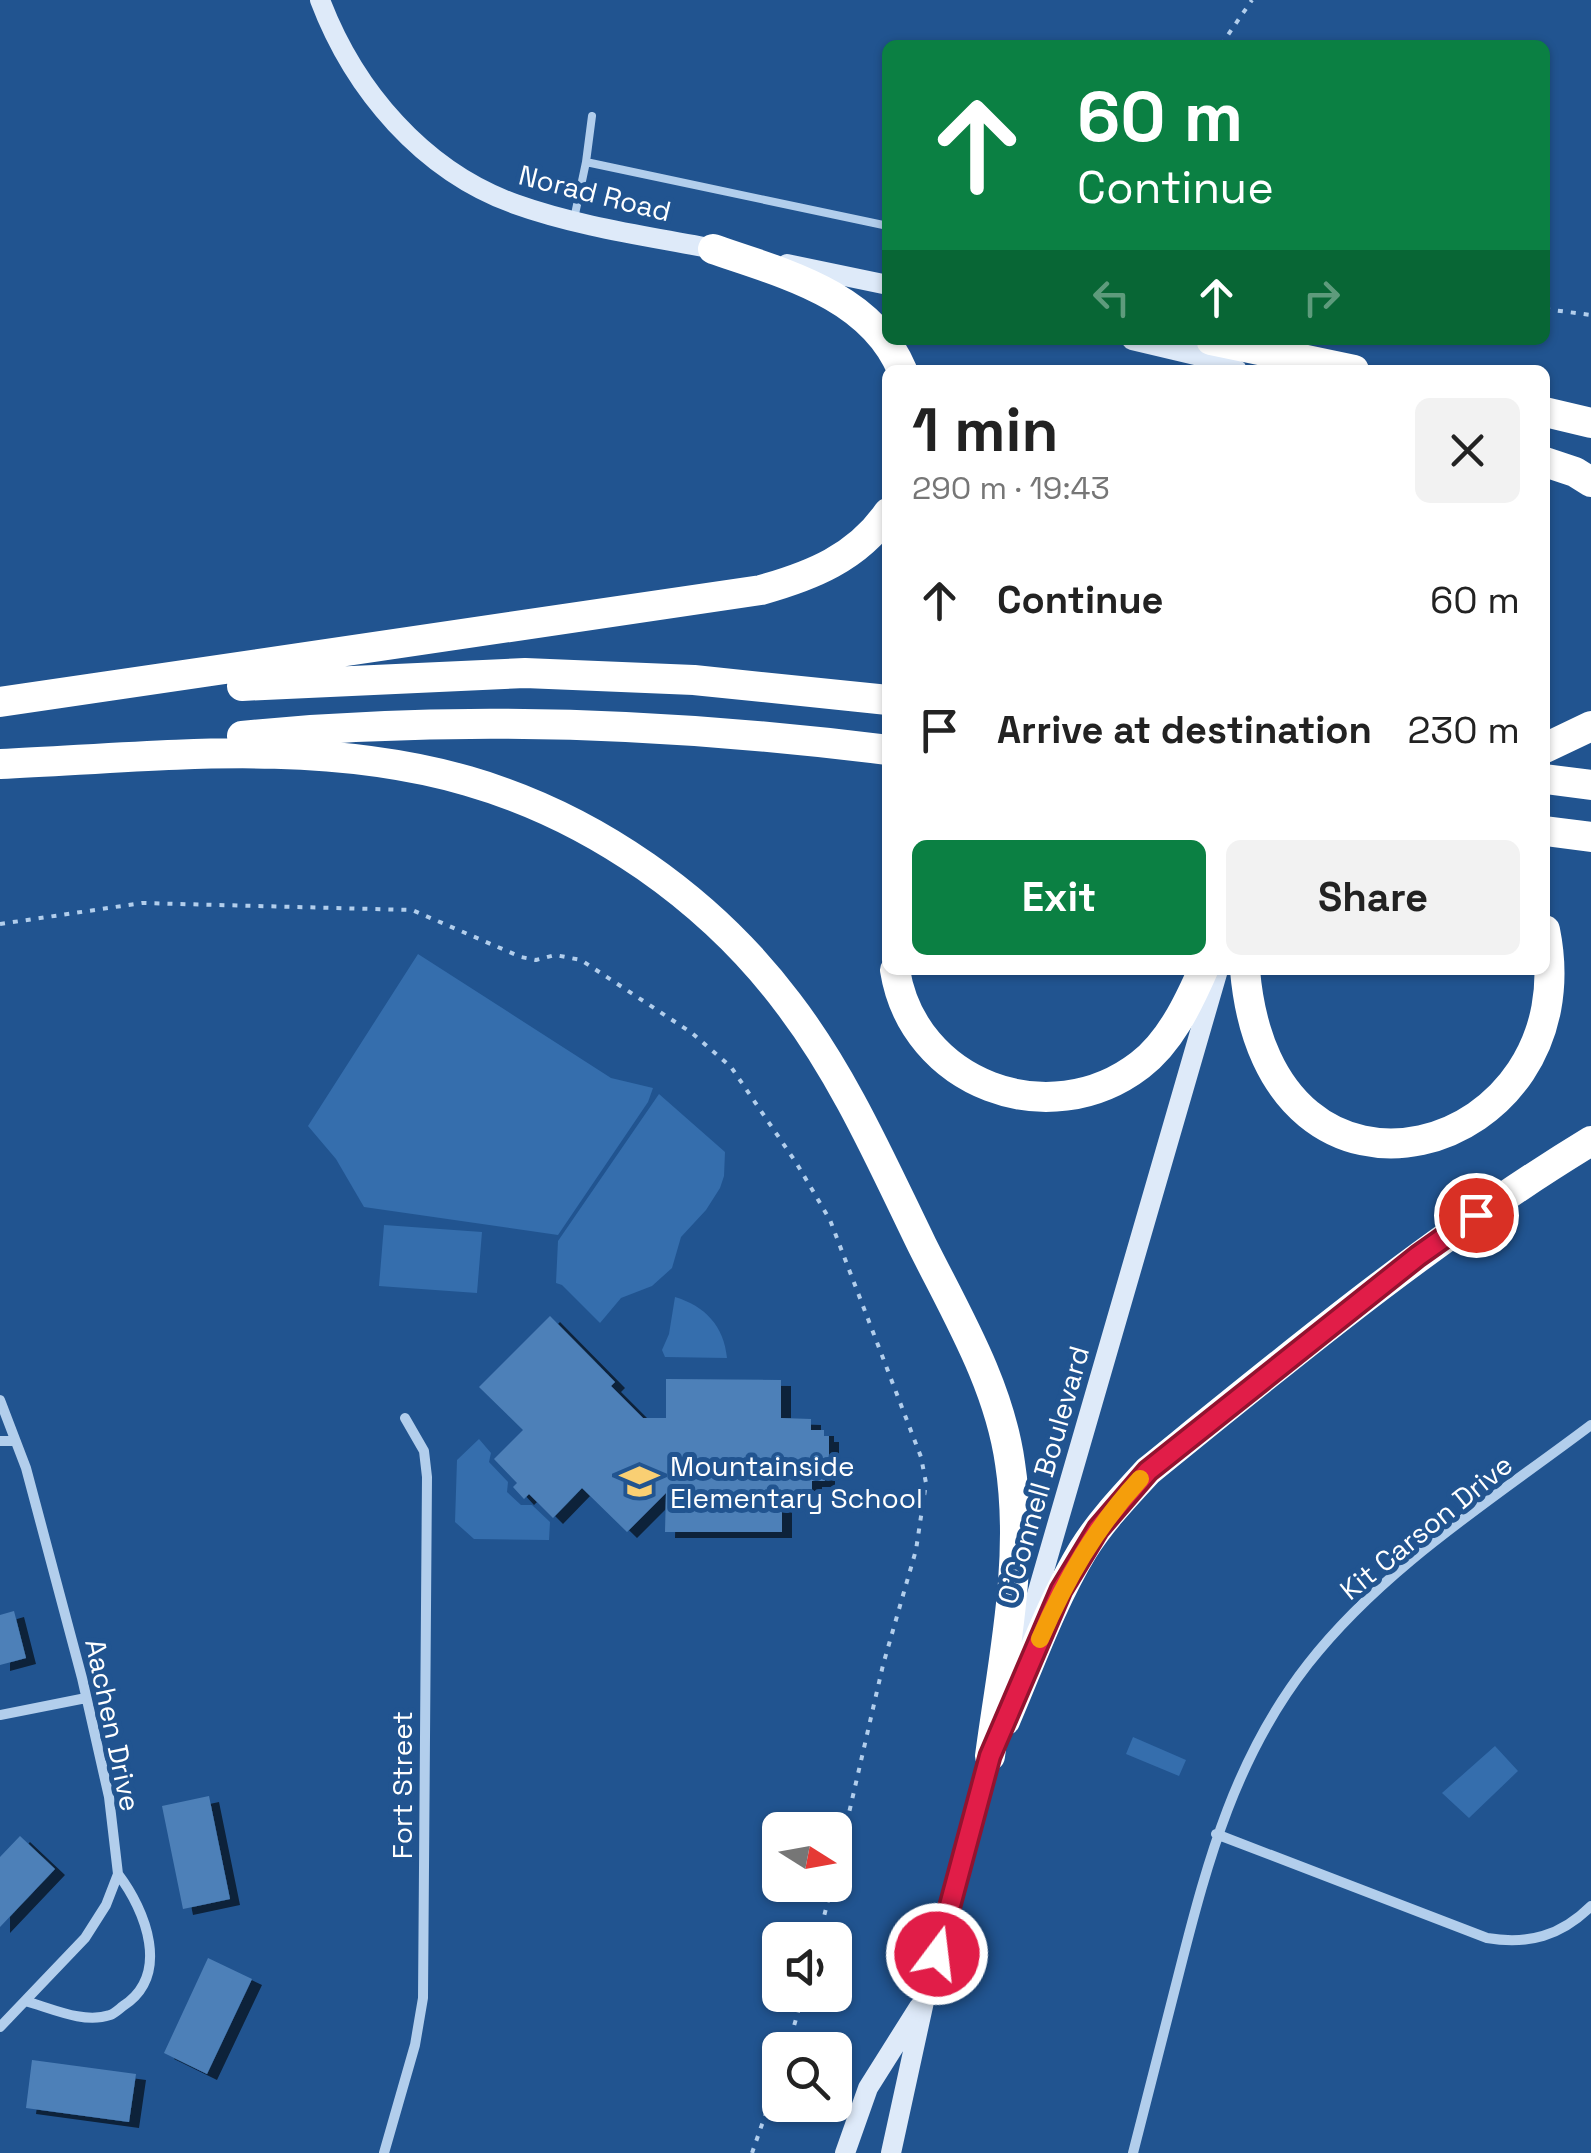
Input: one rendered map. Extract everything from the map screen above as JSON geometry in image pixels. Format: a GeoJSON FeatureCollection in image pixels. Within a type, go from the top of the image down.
{"type":"FeatureCollection","features":[{"type":"Feature","properties":{"kind":"highway"},"geometry":{"type":"LineString","coordinates":[[713,249],[790,276],[848,305],[882,336]]}},
{"type":"Feature","properties":{"kind":"highway"},"geometry":{"type":"LineString","coordinates":[[1262,345],[1336,365]]}},
{"type":"Feature","properties":{"kind":"highway"},"geometry":{"type":"LineString","coordinates":[[1550,413],[1591,423]]}},
{"type":"Feature","properties":{"kind":"highway"},"geometry":{"type":"LineString","coordinates":[[1550,464],[1591,482]]}},
{"type":"Feature","properties":{"kind":"highway"},"geometry":{"type":"LineString","coordinates":[[0,704],[761,590],[830,566],[867,538],[882,520]]}},
{"type":"Feature","properties":{"kind":"highway"},"geometry":{"type":"LineString","coordinates":[[0,704],[296,682],[492,673],[676,679],[882,699]]}},
{"type":"Feature","properties":{"kind":"highway"},"geometry":{"type":"LineString","coordinates":[[0,762],[265,734],[450,724],[671,729],[882,749]]}},
{"type":"Feature","properties":{"kind":"highway"},"geometry":{"type":"LineString","coordinates":[[1550,746],[1591,726]]}},
{"type":"Feature","properties":{"kind":"highway"},"geometry":{"type":"LineString","coordinates":[[0,762],[292,754],[384,762],[471,782],[560,817],[621,850],[666,882],[748,957],[788,1002],[861,1121],[970,1342],[1000,1417],[1010,1464],[1015,1546],[990,1756]]}},
{"type":"Feature","properties":{"kind":"highway"},"geometry":{"type":"LineString","coordinates":[[1550,780],[1591,785]]}},
{"type":"Feature","properties":{"kind":"highway"},"geometry":{"type":"LineString","coordinates":[[1550,832],[1591,837]]}},
{"type":"Feature","properties":{"kind":"highway"},"geometry":{"type":"LineString","coordinates":[[1245,975],[1248,1008],[1260,1046],[1296,1101],[1344,1132],[1374,1142],[1431,1142],[1464,1132],[1495,1116],[1524,1090],[1544,1060],[1554,1028],[1558,989],[1550,944]]}},
{"type":"Feature","properties":{"kind":"highway"},"geometry":{"type":"LineString","coordinates":[[896,975],[911,1017],[946,1060],[986,1086],[1014,1096],[1040,1099],[1091,1092],[1142,1064],[1164,1041],[1201,975]]}},
{"type":"Feature","properties":{"kind":"highway"},"geometry":{"type":"LineString","coordinates":[[990,1756],[1069,1576],[1112,1510],[1148,1471],[1418,1256],[1505,1195],[1591,1142]]}},
{"type":"Feature","properties":{"kind":"main road","name":"Norad Road"},"geometry":{"type":"LineString","coordinates":[[320,0],[346,57],[385,113],[411,138],[474,185],[511,203],[573,220],[882,284]]}},
{"type":"Feature","properties":{"kind":"main road"},"geometry":{"type":"LineString","coordinates":[[1153,345],[1225,365]]}},
{"type":"Feature","properties":{"kind":"main road","name":"O'Connell Boulevard"},"geometry":{"type":"LineString","coordinates":[[891,2153],[926,1996],[990,1756],[1217,975]]}},
{"type":"Feature","properties":{"kind":"main road","name":"O'Connell Boulevard"},"geometry":{"type":"LineString","coordinates":[[845,2153],[868,2088],[926,1996]]}},
{"type":"Feature","properties":{"kind":"street","name":"Aachen Drive"},"geometry":{"type":"LineString","coordinates":[[0,1400],[26,1468],[86,1698],[108,1797],[118,1874]]}},
{"type":"Feature","properties":{"kind":"street","name":"Fort Street"},"geometry":{"type":"LineString","coordinates":[[384,2153],[415,2045],[423,1998],[427,1477],[424,1451],[404,1418]]}},
{"type":"Feature","properties":{"kind":"street","name":"Kit Carson Drive"},"geometry":{"type":"LineString","coordinates":[[1133,2153],[1216,1834],[1259,1738],[1308,1664],[1340,1627],[1414,1558],[1591,1425]]}},
{"type":"Feature","properties":{"kind":"street"},"geometry":{"type":"LineString","coordinates":[[0,1441],[15,1441]]}},
{"type":"Feature","properties":{"kind":"street"},"geometry":{"type":"LineString","coordinates":[[0,1716],[86,1698]]}},
{"type":"Feature","properties":{"kind":"street"},"geometry":{"type":"LineString","coordinates":[[1216,1834],[1487,1938],[1518,1942],[1550,1936],[1591,1906]]}},
{"type":"Feature","properties":{"kind":"street"},"geometry":{"type":"LineString","coordinates":[[0,2027],[86,1938],[106,1905],[118,1874]]}},
{"type":"Feature","properties":{"kind":"street"},"geometry":{"type":"LineString","coordinates":[[25,2001],[74,2016],[110,2015],[138,1997],[151,1970],[148,1937],[138,1906],[118,1874]]}},
{"type":"Feature","properties":{"kind":"lane"},"geometry":{"type":"LineString","coordinates":[[573,220],[592,116]]}},
{"type":"Feature","properties":{"kind":"lane"},"geometry":{"type":"LineString","coordinates":[[586,162],[882,225]]}},
{"type":"Feature","properties":{"kind":"path"},"geometry":{"type":"LineString","coordinates":[[1225,40],[1252,0]]}},
{"type":"Feature","properties":{"kind":"path"},"geometry":{"type":"LineString","coordinates":[[1550,311],[1591,315]]}},
{"type":"Feature","properties":{"kind":"path"},"geometry":{"type":"LineString","coordinates":[[0,924],[142,903],[412,910],[521,957],[536,960],[555,954],[581,960],[692,1034],[731,1066],[830,1220],[896,1389],[926,1483],[916,1550],[883,1664],[849,1812]]}},
{"type":"Feature","properties":{"kind":"path"},"geometry":{"type":"LineString","coordinates":[[752,2153],[763,2122]]}},
{"type":"Feature","properties":{"kind":"shaded area"},"geometry":{"type":"Polygon","coordinates":[[[418,954],[611,1078],[653,1088],[648,1102],[558,1235],[364,1207],[336,1159],[308,1126],[418,954]]]}},
{"type":"Feature","properties":{"kind":"shaded area"},"geometry":{"type":"Polygon","coordinates":[[[659,1094],[725,1152],[724,1176],[706,1210],[681,1237],[672,1268],[652,1286],[621,1298],[600,1323],[556,1283],[558,1241],[659,1094]]]}},
{"type":"Feature","properties":{"kind":"shaded area"},"geometry":{"type":"Polygon","coordinates":[[[384,1225],[482,1232],[477,1293],[379,1286],[384,1225]]]}},
{"type":"Feature","properties":{"kind":"shaded area"},"geometry":{"type":"Polygon","coordinates":[[[675,1297],[711,1319],[722,1336],[727,1358],[665,1357],[662,1350],[675,1297]]]}},
{"type":"Feature","properties":{"kind":"shaded area"},"geometry":{"type":"Polygon","coordinates":[[[479,1439],[491,1453],[489,1462],[508,1482],[507,1492],[521,1505],[532,1505],[550,1522],[549,1540],[474,1539],[455,1522],[457,1460],[479,1439]]]}},
{"type":"Feature","properties":{"kind":"shaded area"},"geometry":{"type":"Polygon","coordinates":[[[1133,1737],[1186,1760],[1179,1776],[1126,1754],[1133,1737]]]}},
{"type":"Feature","properties":{"kind":"shaded area"},"geometry":{"type":"Polygon","coordinates":[[[1495,1746],[1518,1771],[1469,1818],[1442,1793],[1495,1746]]]}},
{"type":"Feature","properties":{"kind":"building"},"geometry":{"type":"Polygon","coordinates":[[[550,1316],[615,1382],[611,1386],[643,1418],[666,1418],[666,1379],[781,1380],[781,1418],[811,1419],[811,1430],[824,1430],[824,1436],[829,1436],[829,1474],[825,1474],[825,1481],[812,1481],[812,1493],[782,1492],[782,1532],[665,1532],[666,1493],[627,1532],[582,1488],[553,1518],[529,1494],[524,1499],[513,1487],[517,1483],[494,1459],[523,1430],[479,1387],[550,1316]]]}},
{"type":"Feature","properties":{"kind":"building"},"geometry":{"type":"Polygon","coordinates":[[[14,1611],[26,1658],[0,1665],[0,1615],[14,1611]]]}},
{"type":"Feature","properties":{"kind":"building"},"geometry":{"type":"Polygon","coordinates":[[[209,1796],[230,1899],[183,1909],[162,1806],[209,1796]]]}},
{"type":"Feature","properties":{"kind":"building"},"geometry":{"type":"Polygon","coordinates":[[[20,1836],[55,1869],[0,1927],[0,1857],[20,1836]]]}},
{"type":"Feature","properties":{"kind":"building"},"geometry":{"type":"Polygon","coordinates":[[[208,1958],[252,1979],[207,2074],[164,2053],[208,1958]]]}},
{"type":"Feature","properties":{"kind":"building"},"geometry":{"type":"Polygon","coordinates":[[[32,2060],[136,2074],[129,2122],[26,2108],[32,2060]]]}},
{"type":"Feature","properties":{"kind":"slow traffic"},"geometry":{"type":"LineString","coordinates":[[1040,1639],[1085,1547],[1140,1479]]}},
{"type":"Feature","properties":{"kind":"place","name":"Mountainside Elementary School"},"geometry":{"type":"Point","coordinates":[640,1482]}},
{"type":"Feature","properties":{"kind":"route"},"geometry":{"type":"LineString","coordinates":[[937,1954],[990,1756],[1061,1590],[1098,1529],[1148,1471],[1418,1256],[1476,1215]]}}]}
